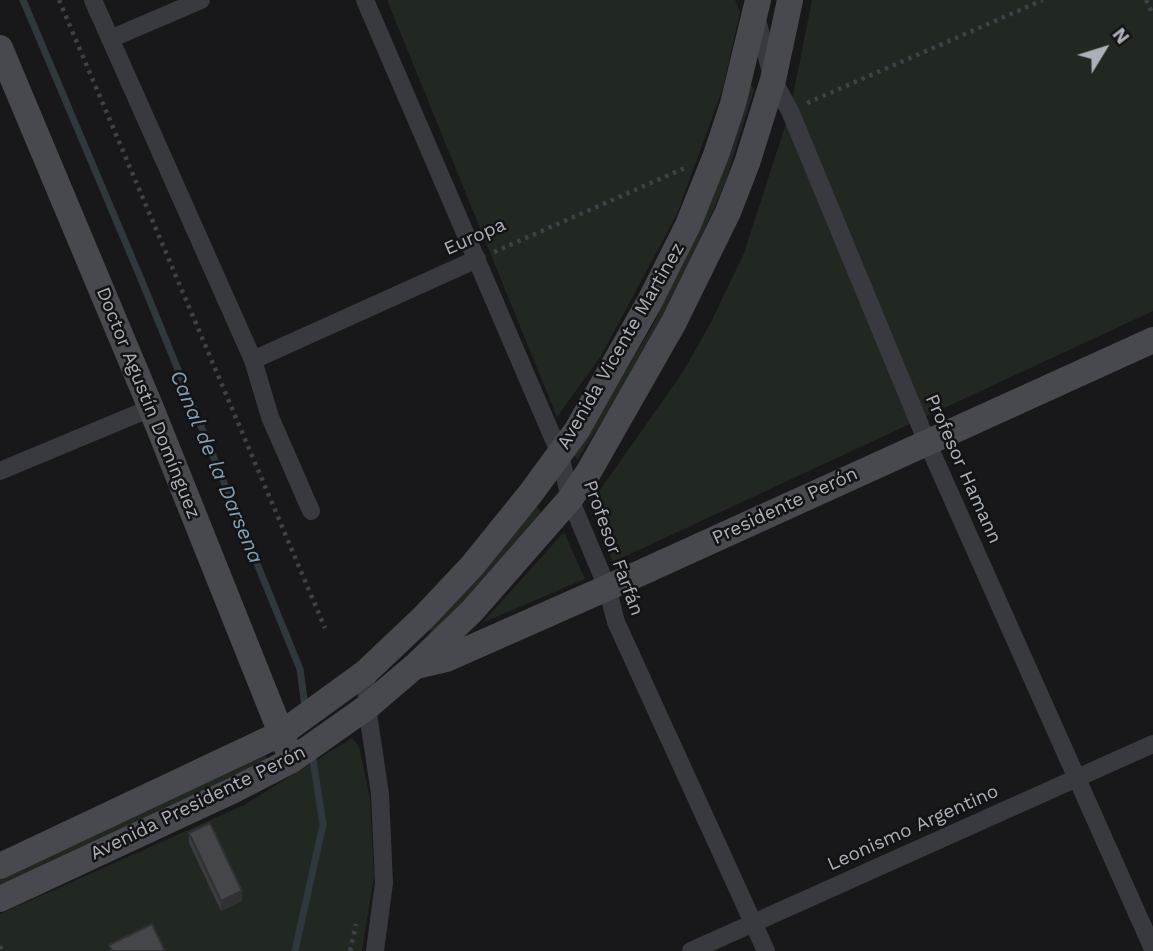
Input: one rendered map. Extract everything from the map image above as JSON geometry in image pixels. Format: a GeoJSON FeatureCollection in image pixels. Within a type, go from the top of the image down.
{"type":"FeatureCollection","features":[{"type":"Feature","properties":{"kind":"main road","name":"Avenida Vicente Martinez"},"geometry":{"type":"LineString","coordinates":[[415,666],[472,611],[570,499],[588,473],[674,322],[712,248],[747,163],[774,80],[790,0]]}},
{"type":"Feature","properties":{"kind":"main road","name":"Avenida Vicente Martinez"},"geometry":{"type":"LineString","coordinates":[[366,672],[424,617],[472,566],[577,430],[650,302],[688,225],[733,104],[754,4]]}},
{"type":"Feature","properties":{"kind":"main road","name":"Doctor Agustín Domínguez"},"geometry":{"type":"LineString","coordinates":[[0,48],[7,83],[151,408],[292,760]]}},
{"type":"Feature","properties":{"kind":"main road","name":"Presidente Perón"},"geometry":{"type":"LineString","coordinates":[[415,666],[446,659],[1153,340]]}},
{"type":"Feature","properties":{"kind":"main road","name":"Avenida Presidente Perón"},"geometry":{"type":"LineString","coordinates":[[0,866],[282,733],[366,672],[415,666]]}},
{"type":"Feature","properties":{"kind":"main road","name":"Avenida Presidente Perón"},"geometry":{"type":"LineString","coordinates":[[0,899],[234,790],[292,760],[337,730],[415,666]]}},
{"type":"Feature","properties":{"kind":"street"},"geometry":{"type":"LineString","coordinates":[[93,0],[253,360],[270,417],[311,510]]}},
{"type":"Feature","properties":{"kind":"street"},"geometry":{"type":"LineString","coordinates":[[110,39],[201,0]]}},
{"type":"Feature","properties":{"kind":"street","name":"Profesor Farfán"},"geometry":{"type":"LineString","coordinates":[[365,0],[560,454],[570,499],[607,587],[616,622],[766,951]]}},
{"type":"Feature","properties":{"kind":"street","name":"Profesor Hamann"},"geometry":{"type":"LineString","coordinates":[[754,4],[774,80],[790,111],[927,442],[1153,949]]}},
{"type":"Feature","properties":{"kind":"street","name":"Europa"},"geometry":{"type":"LineString","coordinates":[[253,360],[477,259]]}},
{"type":"Feature","properties":{"kind":"street"},"geometry":{"type":"LineString","coordinates":[[0,471],[151,408]]}},
{"type":"Feature","properties":{"kind":"street"},"geometry":{"type":"LineString","coordinates":[[366,672],[366,707],[380,794],[384,883],[377,949]]}},
{"type":"Feature","properties":{"kind":"street","name":"Leonismo Argentino"},"geometry":{"type":"LineString","coordinates":[[691,951],[1153,744]]}},
{"type":"Feature","properties":{"kind":"path"},"geometry":{"type":"LineString","coordinates":[[60,0],[325,628]]}},
{"type":"Feature","properties":{"kind":"path"},"geometry":{"type":"LineString","coordinates":[[790,111],[1043,0]]}},
{"type":"Feature","properties":{"kind":"path"},"geometry":{"type":"LineString","coordinates":[[1146,0],[1153,15]]}},
{"type":"Feature","properties":{"kind":"path","name":"Europa"},"geometry":{"type":"LineString","coordinates":[[477,259],[716,155]]}},
{"type":"Feature","properties":{"kind":"path"},"geometry":{"type":"LineString","coordinates":[[0,946],[2,951]]}},
{"type":"Feature","properties":{"kind":"shaded area"},"geometry":{"type":"Polygon","coordinates":[[[387,0],[735,0],[740,12],[723,88],[677,214],[601,356],[557,417],[387,0]]]}},
{"type":"Feature","properties":{"kind":"shaded area"},"geometry":{"type":"Polygon","coordinates":[[[812,0],[1153,0],[1153,311],[613,562],[589,500],[602,487],[683,372],[711,322],[744,253],[790,111],[812,0]]]}},
{"type":"Feature","properties":{"kind":"shaded area"},"geometry":{"type":"Polygon","coordinates":[[[750,84],[754,90],[725,183],[688,267],[654,334],[577,460],[573,451],[613,393],[654,323],[684,258],[750,84]]]}},
{"type":"Feature","properties":{"kind":"shaded area"},"geometry":{"type":"Polygon","coordinates":[[[536,506],[541,512],[432,635],[428,628],[536,506]]]}},
{"type":"Feature","properties":{"kind":"shaded area"},"geometry":{"type":"Polygon","coordinates":[[[564,532],[585,579],[482,623],[564,532]]]}},
{"type":"Feature","properties":{"kind":"shaded area"},"geometry":{"type":"Polygon","coordinates":[[[352,738],[359,746],[370,799],[374,877],[362,951],[0,951],[0,914],[244,805],[352,738]]]}},
{"type":"Feature","properties":{"kind":"shaded area"},"geometry":{"type":"Polygon","coordinates":[[[265,754],[268,760],[0,885],[0,877],[265,754]]]}},
{"type":"Feature","properties":{"kind":"building"},"geometry":{"type":"Polygon","coordinates":[[[210,823],[242,891],[221,901],[189,833],[210,823]]]}},
{"type":"Feature","properties":{"kind":"building"},"geometry":{"type":"Polygon","coordinates":[[[152,924],[165,951],[112,951],[109,945],[152,924]]]}},
{"type":"Feature","properties":{"kind":"waterway","name":"Canal de la Darsena"},"geometry":{"type":"LineString","coordinates":[[23,0],[141,279],[300,669],[305,707]]}},
{"type":"Feature","properties":{"kind":"waterway","name":"Canal de la Darsena"},"geometry":{"type":"LineString","coordinates":[[295,951],[323,825],[312,753]]}}]}
